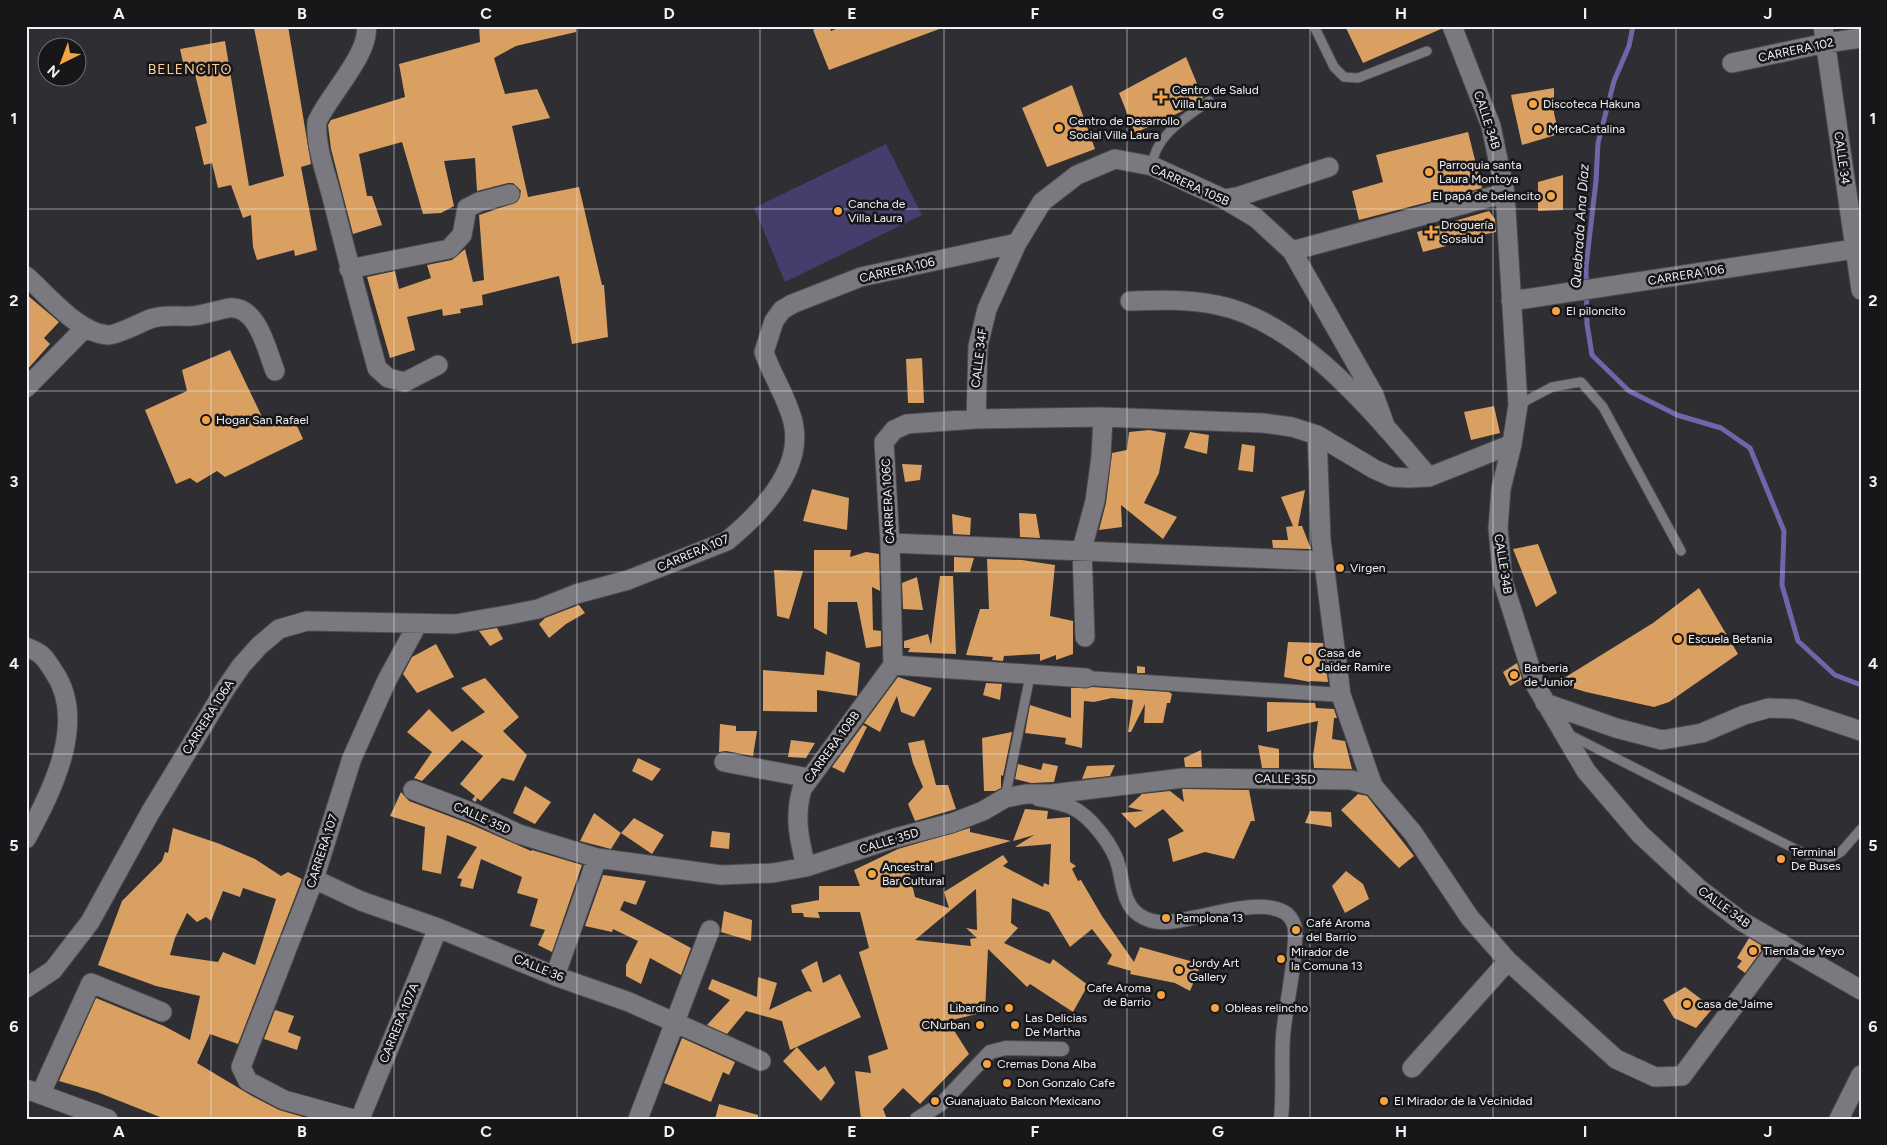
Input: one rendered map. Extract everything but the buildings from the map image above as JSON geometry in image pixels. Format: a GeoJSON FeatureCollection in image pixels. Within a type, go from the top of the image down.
{"type":"FeatureCollection","features":[{"type":"Feature","properties":{"kind":"street"},"geometry":{"type":"LineString","coordinates":[[366,26],[367,36],[363,51],[319,117],[317,130],[349,269],[377,368],[388,378],[404,382],[438,365]]}},
{"type":"Feature","properties":{"kind":"street","name":"CALLE 34B"},"geometry":{"type":"LineString","coordinates":[[1452,26],[1491,126],[1505,193],[1510,301],[1518,405],[1512,444],[1501,490],[1498,528],[1504,582],[1536,686],[1544,703],[1586,771],[1640,834],[1698,888],[1741,921],[1861,990]]}},
{"type":"Feature","properties":{"kind":"street","name":"CARRERA 102"},"geometry":{"type":"LineString","coordinates":[[1732,63],[1824,35],[1861,38]]}},
{"type":"Feature","properties":{"kind":"street","name":"CALLE 34"},"geometry":{"type":"LineString","coordinates":[[1824,35],[1858,249],[1861,290]]}},
{"type":"Feature","properties":{"kind":"street","name":"CARRERA 105B"},"geometry":{"type":"LineString","coordinates":[[1017,243],[1042,202],[1077,175],[1116,159],[1152,166],[1224,199],[1256,218],[1292,251],[1374,395],[1386,428]]}},
{"type":"Feature","properties":{"kind":"street"},"geometry":{"type":"LineString","coordinates":[[1224,199],[1238,197],[1329,167]]}},
{"type":"Feature","properties":{"kind":"street"},"geometry":{"type":"LineString","coordinates":[[1292,251],[1505,193]]}},
{"type":"Feature","properties":{"kind":"street"},"geometry":{"type":"LineString","coordinates":[[349,269],[449,249],[462,236],[467,208],[479,202],[510,194]]}},
{"type":"Feature","properties":{"kind":"street","name":"CARRERA 106"},"geometry":{"type":"LineString","coordinates":[[782,310],[819,292],[861,278],[1017,243]]}},
{"type":"Feature","properties":{"kind":"street","name":"CALLE 34F"},"geometry":{"type":"LineString","coordinates":[[976,419],[977,364],[982,328],[997,282],[1017,243]]}},
{"type":"Feature","properties":{"kind":"street","name":"CARRERA 106"},"geometry":{"type":"LineString","coordinates":[[1510,301],[1562,295],[1858,249]]}},
{"type":"Feature","properties":{"kind":"street"},"geometry":{"type":"LineString","coordinates":[[26,276],[84,329],[109,335],[153,318],[172,315],[192,316],[231,308],[241,309],[251,317],[258,328],[275,371]]}},
{"type":"Feature","properties":{"kind":"street"},"geometry":{"type":"LineString","coordinates":[[1130,301],[1168,300],[1217,304],[1252,315],[1273,325],[1298,344],[1354,394],[1429,477],[1512,444]]}},
{"type":"Feature","properties":{"kind":"street","name":"CARRERA 107"},"geometry":{"type":"LineString","coordinates":[[492,617],[538,609],[576,594],[628,580],[727,541],[741,530],[780,483],[792,461],[795,440],[793,423],[783,392],[764,352],[770,328],[782,310]]}},
{"type":"Feature","properties":{"kind":"street"},"geometry":{"type":"LineString","coordinates":[[26,388],[84,329]]}},
{"type":"Feature","properties":{"kind":"street"},"geometry":{"type":"LineString","coordinates":[[1085,637],[1082,549],[1095,501],[1101,457],[1103,417]]}},
{"type":"Feature","properties":{"kind":"street","name":"CARRERA 106C"},"geometry":{"type":"LineString","coordinates":[[893,666],[890,543],[884,442],[894,430],[908,424],[976,419],[1103,417],[1263,423],[1292,427],[1317,435],[1392,477],[1429,477]]}},
{"type":"Feature","properties":{"kind":"street"},"geometry":{"type":"LineString","coordinates":[[1317,435],[1324,561],[1341,695],[1373,786],[1412,833],[1470,918],[1508,961],[1616,1059],[1655,1077],[1682,1076],[1781,943]]}},
{"type":"Feature","properties":{"kind":"street"},"geometry":{"type":"LineString","coordinates":[[890,543],[1082,549],[1324,561]]}},
{"type":"Feature","properties":{"kind":"street","name":"CARRERA 106A"},"geometry":{"type":"LineString","coordinates":[[26,988],[53,970],[90,922],[203,725],[241,666],[259,646],[279,629],[307,620],[349,620],[417,625],[456,624],[492,617]]}},
{"type":"Feature","properties":{"kind":"street","name":"CARRERA 107"},"geometry":{"type":"LineString","coordinates":[[353,1119],[284,1100],[248,1081],[241,1067],[314,879],[352,758],[387,680],[417,625]]}},
{"type":"Feature","properties":{"kind":"street"},"geometry":{"type":"LineString","coordinates":[[26,647],[41,652],[59,679],[66,708],[67,738],[58,774],[26,840]]}},
{"type":"Feature","properties":{"kind":"street"},"geometry":{"type":"LineString","coordinates":[[893,666],[1341,695]]}},
{"type":"Feature","properties":{"kind":"street","name":"CARRERA 108B"},"geometry":{"type":"LineString","coordinates":[[806,867],[797,832],[796,816],[802,789],[893,666]]}},
{"type":"Feature","properties":{"kind":"street"},"geometry":{"type":"LineString","coordinates":[[1544,703],[1616,728],[1662,740],[1702,733],[1744,715],[1769,708],[1795,708],[1861,731]]}},
{"type":"Feature","properties":{"kind":"street"},"geometry":{"type":"LineString","coordinates":[[724,762],[809,778]]}},
{"type":"Feature","properties":{"kind":"street","name":"CALLE 35D"},"geometry":{"type":"LineString","coordinates":[[413,790],[476,814],[519,834],[597,858],[721,875],[773,873],[806,867],[895,838],[952,823],[983,811],[1005,798],[1026,794],[1052,794],[1183,778],[1351,780],[1373,786]]}},
{"type":"Feature","properties":{"kind":"street"},"geometry":{"type":"LineString","coordinates":[[1026,794],[1072,808],[1093,824],[1108,842],[1119,866],[1122,887],[1128,904],[1139,915],[1154,921],[1170,923],[1248,908],[1284,912],[1291,919],[1295,928],[1293,966],[1283,1036],[1284,1093],[1281,1119]]}},
{"type":"Feature","properties":{"kind":"street"},"geometry":{"type":"LineString","coordinates":[[556,976],[597,858]]}},
{"type":"Feature","properties":{"kind":"street","name":"CALLE 36"},"geometry":{"type":"LineString","coordinates":[[314,879],[361,901],[438,928],[556,976],[629,1002],[762,1061]]}},
{"type":"Feature","properties":{"kind":"street","name":"CARRERA 107A"},"geometry":{"type":"LineString","coordinates":[[360,1119],[438,928]]}},
{"type":"Feature","properties":{"kind":"street"},"geometry":{"type":"LineString","coordinates":[[638,1119],[710,930]]}},
{"type":"Feature","properties":{"kind":"street"},"geometry":{"type":"LineString","coordinates":[[1412,1068],[1508,961]]}},
{"type":"Feature","properties":{"kind":"street"},"geometry":{"type":"LineString","coordinates":[[108,1119],[34,1091],[91,983],[162,1012]]}},
{"type":"Feature","properties":{"kind":"street"},"geometry":{"type":"LineString","coordinates":[[917,1119],[941,1104],[990,1052],[1006,1048],[1062,1048]]}},
{"type":"Feature","properties":{"kind":"street"},"geometry":{"type":"LineString","coordinates":[[1839,1119],[1861,1075]]}},
{"type":"Feature","properties":{"kind":"lane"},"geometry":{"type":"LineString","coordinates":[[1314,26],[1334,67],[1344,77],[1358,78],[1427,51]]}},
{"type":"Feature","properties":{"kind":"lane"},"geometry":{"type":"LineString","coordinates":[[1152,166],[1154,154],[1172,128],[1209,101]]}},
{"type":"Feature","properties":{"kind":"lane"},"geometry":{"type":"LineString","coordinates":[[1518,405],[1552,388],[1581,382],[1603,407],[1681,552]]}},
{"type":"Feature","properties":{"kind":"lane"},"geometry":{"type":"LineString","coordinates":[[1005,798],[1030,676]]}},
{"type":"Feature","properties":{"kind":"lane"},"geometry":{"type":"LineString","coordinates":[[1561,730],[1807,855],[1826,860],[1841,852],[1861,829]]}},
{"type":"Feature","properties":{"kind":"shaded area","name":"Cancha de Villa Laura"},"geometry":{"type":"Polygon","coordinates":[[[886,144],[922,215],[785,282],[754,208],[886,144]]]}},
{"type":"Feature","properties":{"kind":"waterway","name":"Quebrada Ana Díaz"},"geometry":{"type":"LineString","coordinates":[[1633,26],[1629,46],[1614,81],[1598,143],[1596,181],[1586,267],[1587,324],[1592,355],[1629,391],[1677,415],[1721,428],[1750,448],[1784,531],[1782,585],[1798,641],[1835,675],[1861,685]]}},
{"type":"Feature","properties":{"kind":"place","name":"Centro de Salud Villa Laura"},"geometry":{"type":"Point","coordinates":[1161,97]}},
{"type":"Feature","properties":{"kind":"place","name":"Discoteca Hakuna"},"geometry":{"type":"Point","coordinates":[1533,104]}},
{"type":"Feature","properties":{"kind":"place","name":"Centro de Desarrollo Social Villa Laura"},"geometry":{"type":"Point","coordinates":[1059,128]}},
{"type":"Feature","properties":{"kind":"place","name":"MercaCatalina"},"geometry":{"type":"Point","coordinates":[1538,129]}},
{"type":"Feature","properties":{"kind":"place","name":"Parroquia santa Laura Montoya"},"geometry":{"type":"Point","coordinates":[1429,172]}},
{"type":"Feature","properties":{"kind":"place","name":"El papá de belencito"},"geometry":{"type":"Point","coordinates":[1551,196]}},
{"type":"Feature","properties":{"kind":"place","name":"Cancha de Villa Laura"},"geometry":{"type":"Point","coordinates":[838,211]}},
{"type":"Feature","properties":{"kind":"place","name":"Droguería Sosalud"},"geometry":{"type":"Point","coordinates":[1431,232]}},
{"type":"Feature","properties":{"kind":"place","name":"El piloncito"},"geometry":{"type":"Point","coordinates":[1556,311]}},
{"type":"Feature","properties":{"kind":"place","name":"Hogar San Rafael"},"geometry":{"type":"Point","coordinates":[206,420]}},
{"type":"Feature","properties":{"kind":"place","name":"Virgen"},"geometry":{"type":"Point","coordinates":[1340,568]}},
{"type":"Feature","properties":{"kind":"place","name":"Escuela Betania"},"geometry":{"type":"Point","coordinates":[1678,639]}},
{"type":"Feature","properties":{"kind":"place","name":"Casa de Jaider Ramíre"},"geometry":{"type":"Point","coordinates":[1308,660]}},
{"type":"Feature","properties":{"kind":"place","name":"Barberia de Junior"},"geometry":{"type":"Point","coordinates":[1514,675]}},
{"type":"Feature","properties":{"kind":"place","name":"Terminal De Buses"},"geometry":{"type":"Point","coordinates":[1781,859]}},
{"type":"Feature","properties":{"kind":"place","name":"Ancestral Bar Cultural"},"geometry":{"type":"Point","coordinates":[872,874]}},
{"type":"Feature","properties":{"kind":"place","name":"Pamplona 13"},"geometry":{"type":"Point","coordinates":[1166,918]}},
{"type":"Feature","properties":{"kind":"place","name":"Café Aroma del Barrio"},"geometry":{"type":"Point","coordinates":[1296,930]}},
{"type":"Feature","properties":{"kind":"place","name":"Tienda de Yeyo"},"geometry":{"type":"Point","coordinates":[1753,951]}},
{"type":"Feature","properties":{"kind":"place","name":"Mirador de la Comuna 13"},"geometry":{"type":"Point","coordinates":[1281,959]}},
{"type":"Feature","properties":{"kind":"place","name":"Jordy Art Gallery"},"geometry":{"type":"Point","coordinates":[1179,970]}},
{"type":"Feature","properties":{"kind":"place","name":"Cafe Aroma de Barrio"},"geometry":{"type":"Point","coordinates":[1161,995]}},
{"type":"Feature","properties":{"kind":"place","name":"casa de Jaime"},"geometry":{"type":"Point","coordinates":[1687,1004]}},
{"type":"Feature","properties":{"kind":"place","name":"Libardino"},"geometry":{"type":"Point","coordinates":[1009,1008]}},
{"type":"Feature","properties":{"kind":"place","name":"Obleas relincho"},"geometry":{"type":"Point","coordinates":[1215,1008]}},
{"type":"Feature","properties":{"kind":"place","name":"CNurban"},"geometry":{"type":"Point","coordinates":[980,1025]}},
{"type":"Feature","properties":{"kind":"place","name":"Las Delicias De Martha"},"geometry":{"type":"Point","coordinates":[1015,1025]}},
{"type":"Feature","properties":{"kind":"place","name":"Cremas Dona Alba"},"geometry":{"type":"Point","coordinates":[987,1064]}},
{"type":"Feature","properties":{"kind":"place","name":"Don Gonzalo Cafe"},"geometry":{"type":"Point","coordinates":[1007,1083]}},
{"type":"Feature","properties":{"kind":"place","name":"Guanajuato Balcon Mexicano"},"geometry":{"type":"Point","coordinates":[935,1101]}},
{"type":"Feature","properties":{"kind":"place","name":"El Mirador de la Vecinidad"},"geometry":{"type":"Point","coordinates":[1384,1101]}},
{"type":"Feature","properties":{"kind":"district","name":"BELENCITO"},"geometry":{"type":"Point","coordinates":[190,69]}}]}
